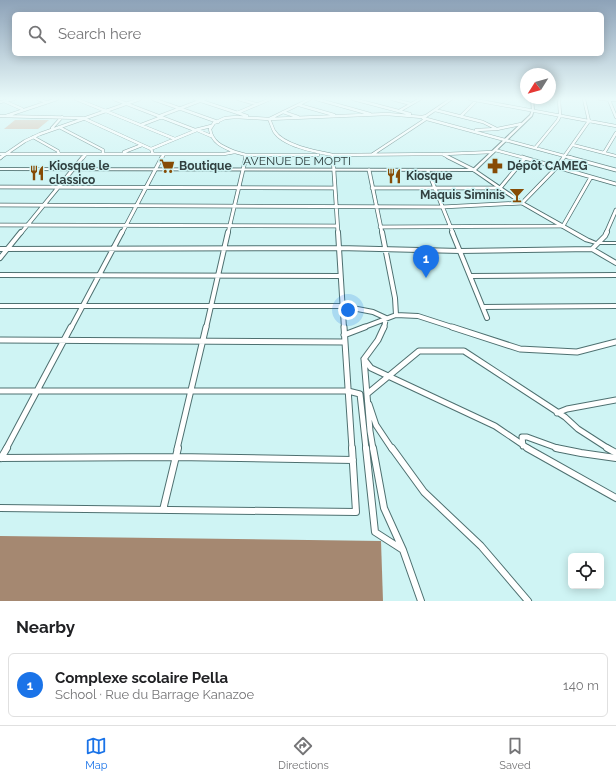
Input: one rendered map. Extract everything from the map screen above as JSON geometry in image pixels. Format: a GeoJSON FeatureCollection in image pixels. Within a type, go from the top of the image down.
{"type":"FeatureCollection","features":[{"type":"Feature","properties":{"kind":"street"},"geometry":{"type":"LineString","coordinates":[[0,158],[33,137],[59,127]]}},
{"type":"Feature","properties":{"kind":"street"},"geometry":{"type":"LineString","coordinates":[[59,127],[103,150],[103,154]]}},
{"type":"Feature","properties":{"kind":"street"},"geometry":{"type":"LineString","coordinates":[[103,127],[151,149],[153,154]]}},
{"type":"Feature","properties":{"kind":"street"},"geometry":{"type":"LineString","coordinates":[[146,127],[175,139]]}},
{"type":"Feature","properties":{"kind":"street"},"geometry":{"type":"LineString","coordinates":[[189,127],[211,136],[220,146],[246,155],[442,154],[494,151],[525,158],[616,184]]}},
{"type":"Feature","properties":{"kind":"street"},"geometry":{"type":"LineString","coordinates":[[151,149],[197,130],[208,127]]}},
{"type":"Feature","properties":{"kind":"street"},"geometry":{"type":"LineString","coordinates":[[211,127],[210,129],[211,136]]}},
{"type":"Feature","properties":{"kind":"street"},"geometry":{"type":"LineString","coordinates":[[273,127],[274,131],[295,145],[317,153],[333,155]]}},
{"type":"Feature","properties":{"kind":"street"},"geometry":{"type":"LineString","coordinates":[[372,155],[413,127]]}},
{"type":"Feature","properties":{"kind":"street"},"geometry":{"type":"LineString","coordinates":[[459,127],[616,170]]}},
{"type":"Feature","properties":{"kind":"street"},"geometry":{"type":"LineString","coordinates":[[492,127],[497,130]]}},
{"type":"Feature","properties":{"kind":"street"},"geometry":{"type":"LineString","coordinates":[[466,129],[497,130],[509,127]]}},
{"type":"Feature","properties":{"kind":"street"},"geometry":{"type":"LineString","coordinates":[[474,170],[518,127]]}},
{"type":"Feature","properties":{"kind":"street"},"geometry":{"type":"LineString","coordinates":[[535,148],[552,127]]}},
{"type":"Feature","properties":{"kind":"street"},"geometry":{"type":"LineString","coordinates":[[0,205],[442,207],[522,204],[557,167],[585,127]]}},
{"type":"Feature","properties":{"kind":"street"},"geometry":{"type":"LineString","coordinates":[[604,153],[616,134]]}},
{"type":"Feature","properties":{"kind":"street"},"geometry":{"type":"LineString","coordinates":[[33,137],[58,151],[59,154]]}},
{"type":"Feature","properties":{"kind":"street"},"geometry":{"type":"LineString","coordinates":[[121,154],[142,145]]}},
{"type":"Feature","properties":{"kind":"street"},"geometry":{"type":"LineString","coordinates":[[573,145],[616,156]]}},
{"type":"Feature","properties":{"kind":"street"},"geometry":{"type":"LineString","coordinates":[[0,154],[224,154],[235,152]]}},
{"type":"Feature","properties":{"kind":"street"},"geometry":{"type":"LineString","coordinates":[[0,258],[86,154]]}},
{"type":"Feature","properties":{"kind":"street"},"geometry":{"type":"LineString","coordinates":[[164,154],[0,458],[176,457],[353,460]]}},
{"type":"Feature","properties":{"kind":"street"},"geometry":{"type":"LineString","coordinates":[[442,154],[474,170],[522,204],[587,240],[596,243],[616,244]]}},
{"type":"Feature","properties":{"kind":"street"},"geometry":{"type":"LineString","coordinates":[[163,510],[246,155]]}},
{"type":"Feature","properties":{"kind":"street"},"geometry":{"type":"LineString","coordinates":[[0,508],[356,512],[333,155]]}},
{"type":"Feature","properties":{"kind":"street"},"geometry":{"type":"LineString","coordinates":[[500,188],[525,158]]}},
{"type":"Feature","properties":{"kind":"street","name":"AVENUE DE MOPTI"},"geometry":{"type":"LineString","coordinates":[[0,169],[474,170]]}},
{"type":"Feature","properties":{"kind":"street"},"geometry":{"type":"LineString","coordinates":[[369,170],[395,298],[396,315]]}},
{"type":"Feature","properties":{"kind":"street"},"geometry":{"type":"LineString","coordinates":[[428,171],[487,318]]}},
{"type":"Feature","properties":{"kind":"street"},"geometry":{"type":"LineString","coordinates":[[563,226],[591,177]]}},
{"type":"Feature","properties":{"kind":"street"},"geometry":{"type":"LineString","coordinates":[[0,187],[335,188]]}},
{"type":"Feature","properties":{"kind":"street"},"geometry":{"type":"LineString","coordinates":[[372,188],[500,188]]}},
{"type":"Feature","properties":{"kind":"street"},"geometry":{"type":"LineString","coordinates":[[592,249],[596,243],[606,236],[616,210]]}},
{"type":"Feature","properties":{"kind":"street"},"geometry":{"type":"LineString","coordinates":[[0,225],[337,226]]}},
{"type":"Feature","properties":{"kind":"street"},"geometry":{"type":"LineString","coordinates":[[380,227],[563,226]]}},
{"type":"Feature","properties":{"kind":"street"},"geometry":{"type":"LineString","coordinates":[[0,249],[338,248],[460,251],[592,249],[616,263]]}},
{"type":"Feature","properties":{"kind":"street"},"geometry":{"type":"LineString","coordinates":[[0,275],[340,276]]}},
{"type":"Feature","properties":{"kind":"street"},"geometry":{"type":"LineString","coordinates":[[470,276],[616,275]]}},
{"type":"Feature","properties":{"kind":"street"},"geometry":{"type":"LineString","coordinates":[[0,306],[342,306],[373,312],[386,318]]}},
{"type":"Feature","properties":{"kind":"street"},"geometry":{"type":"LineString","coordinates":[[483,308],[616,306]]}},
{"type":"Feature","properties":{"kind":"street"},"geometry":{"type":"LineString","coordinates":[[344,335],[396,315],[418,316],[498,341],[511,348],[551,352],[578,352],[608,342],[616,342]]}},
{"type":"Feature","properties":{"kind":"street"},"geometry":{"type":"LineString","coordinates":[[364,359],[374,348],[382,334],[386,318]]}},
{"type":"Feature","properties":{"kind":"street"},"geometry":{"type":"LineString","coordinates":[[0,340],[345,342]]}},
{"type":"Feature","properties":{"kind":"street"},"geometry":{"type":"LineString","coordinates":[[367,394],[376,385],[411,360],[419,351],[464,351],[565,417],[578,429],[616,453]]}},
{"type":"Feature","properties":{"kind":"street"},"geometry":{"type":"LineString","coordinates":[[364,359],[371,368],[495,426],[523,446],[592,486],[616,498]]}},
{"type":"Feature","properties":{"kind":"street"},"geometry":{"type":"LineString","coordinates":[[364,359],[367,394],[376,425],[424,492],[481,546],[528,601]]}},
{"type":"Feature","properties":{"kind":"street"},"geometry":{"type":"LineString","coordinates":[[0,391],[348,391],[360,394],[375,532],[403,550]]}},
{"type":"Feature","properties":{"kind":"street"},"geometry":{"type":"LineString","coordinates":[[557,413],[567,409],[616,400]]}},
{"type":"Feature","properties":{"kind":"street"},"geometry":{"type":"LineString","coordinates":[[369,404],[370,431],[384,508],[403,550],[421,601]]}},
{"type":"Feature","properties":{"kind":"street"},"geometry":{"type":"LineString","coordinates":[[523,446],[522,437],[527,437],[562,450],[616,458]]}},
{"type":"Feature","properties":{"kind":"shaded area"},"geometry":{"type":"Polygon","coordinates":[[[6,127],[40,127],[38,129],[4,129],[6,127]]]}},
{"type":"Feature","properties":{"kind":"shaded area"},"geometry":{"type":"Polygon","coordinates":[[[0,536],[381,541],[383,601],[0,601],[0,536]]]}},
{"type":"Feature","properties":{"kind":"place","name":"Boutique"},"geometry":{"type":"Point","coordinates":[167,166]}},
{"type":"Feature","properties":{"kind":"place","name":"Dépôt CAMEG"},"geometry":{"type":"Point","coordinates":[495,166]}},
{"type":"Feature","properties":{"kind":"place","name":"Kiosque le classico"},"geometry":{"type":"Point","coordinates":[37,173]}},
{"type":"Feature","properties":{"kind":"place","name":"Kiosque"},"geometry":{"type":"Point","coordinates":[394,176]}},
{"type":"Feature","properties":{"kind":"place","name":"Maquis Siminis"},"geometry":{"type":"Point","coordinates":[517,195]}},
{"type":"Feature","properties":{"kind":"place","name":"Complexe scolaire Pella"},"geometry":{"type":"Point","coordinates":[426,278]}}]}
